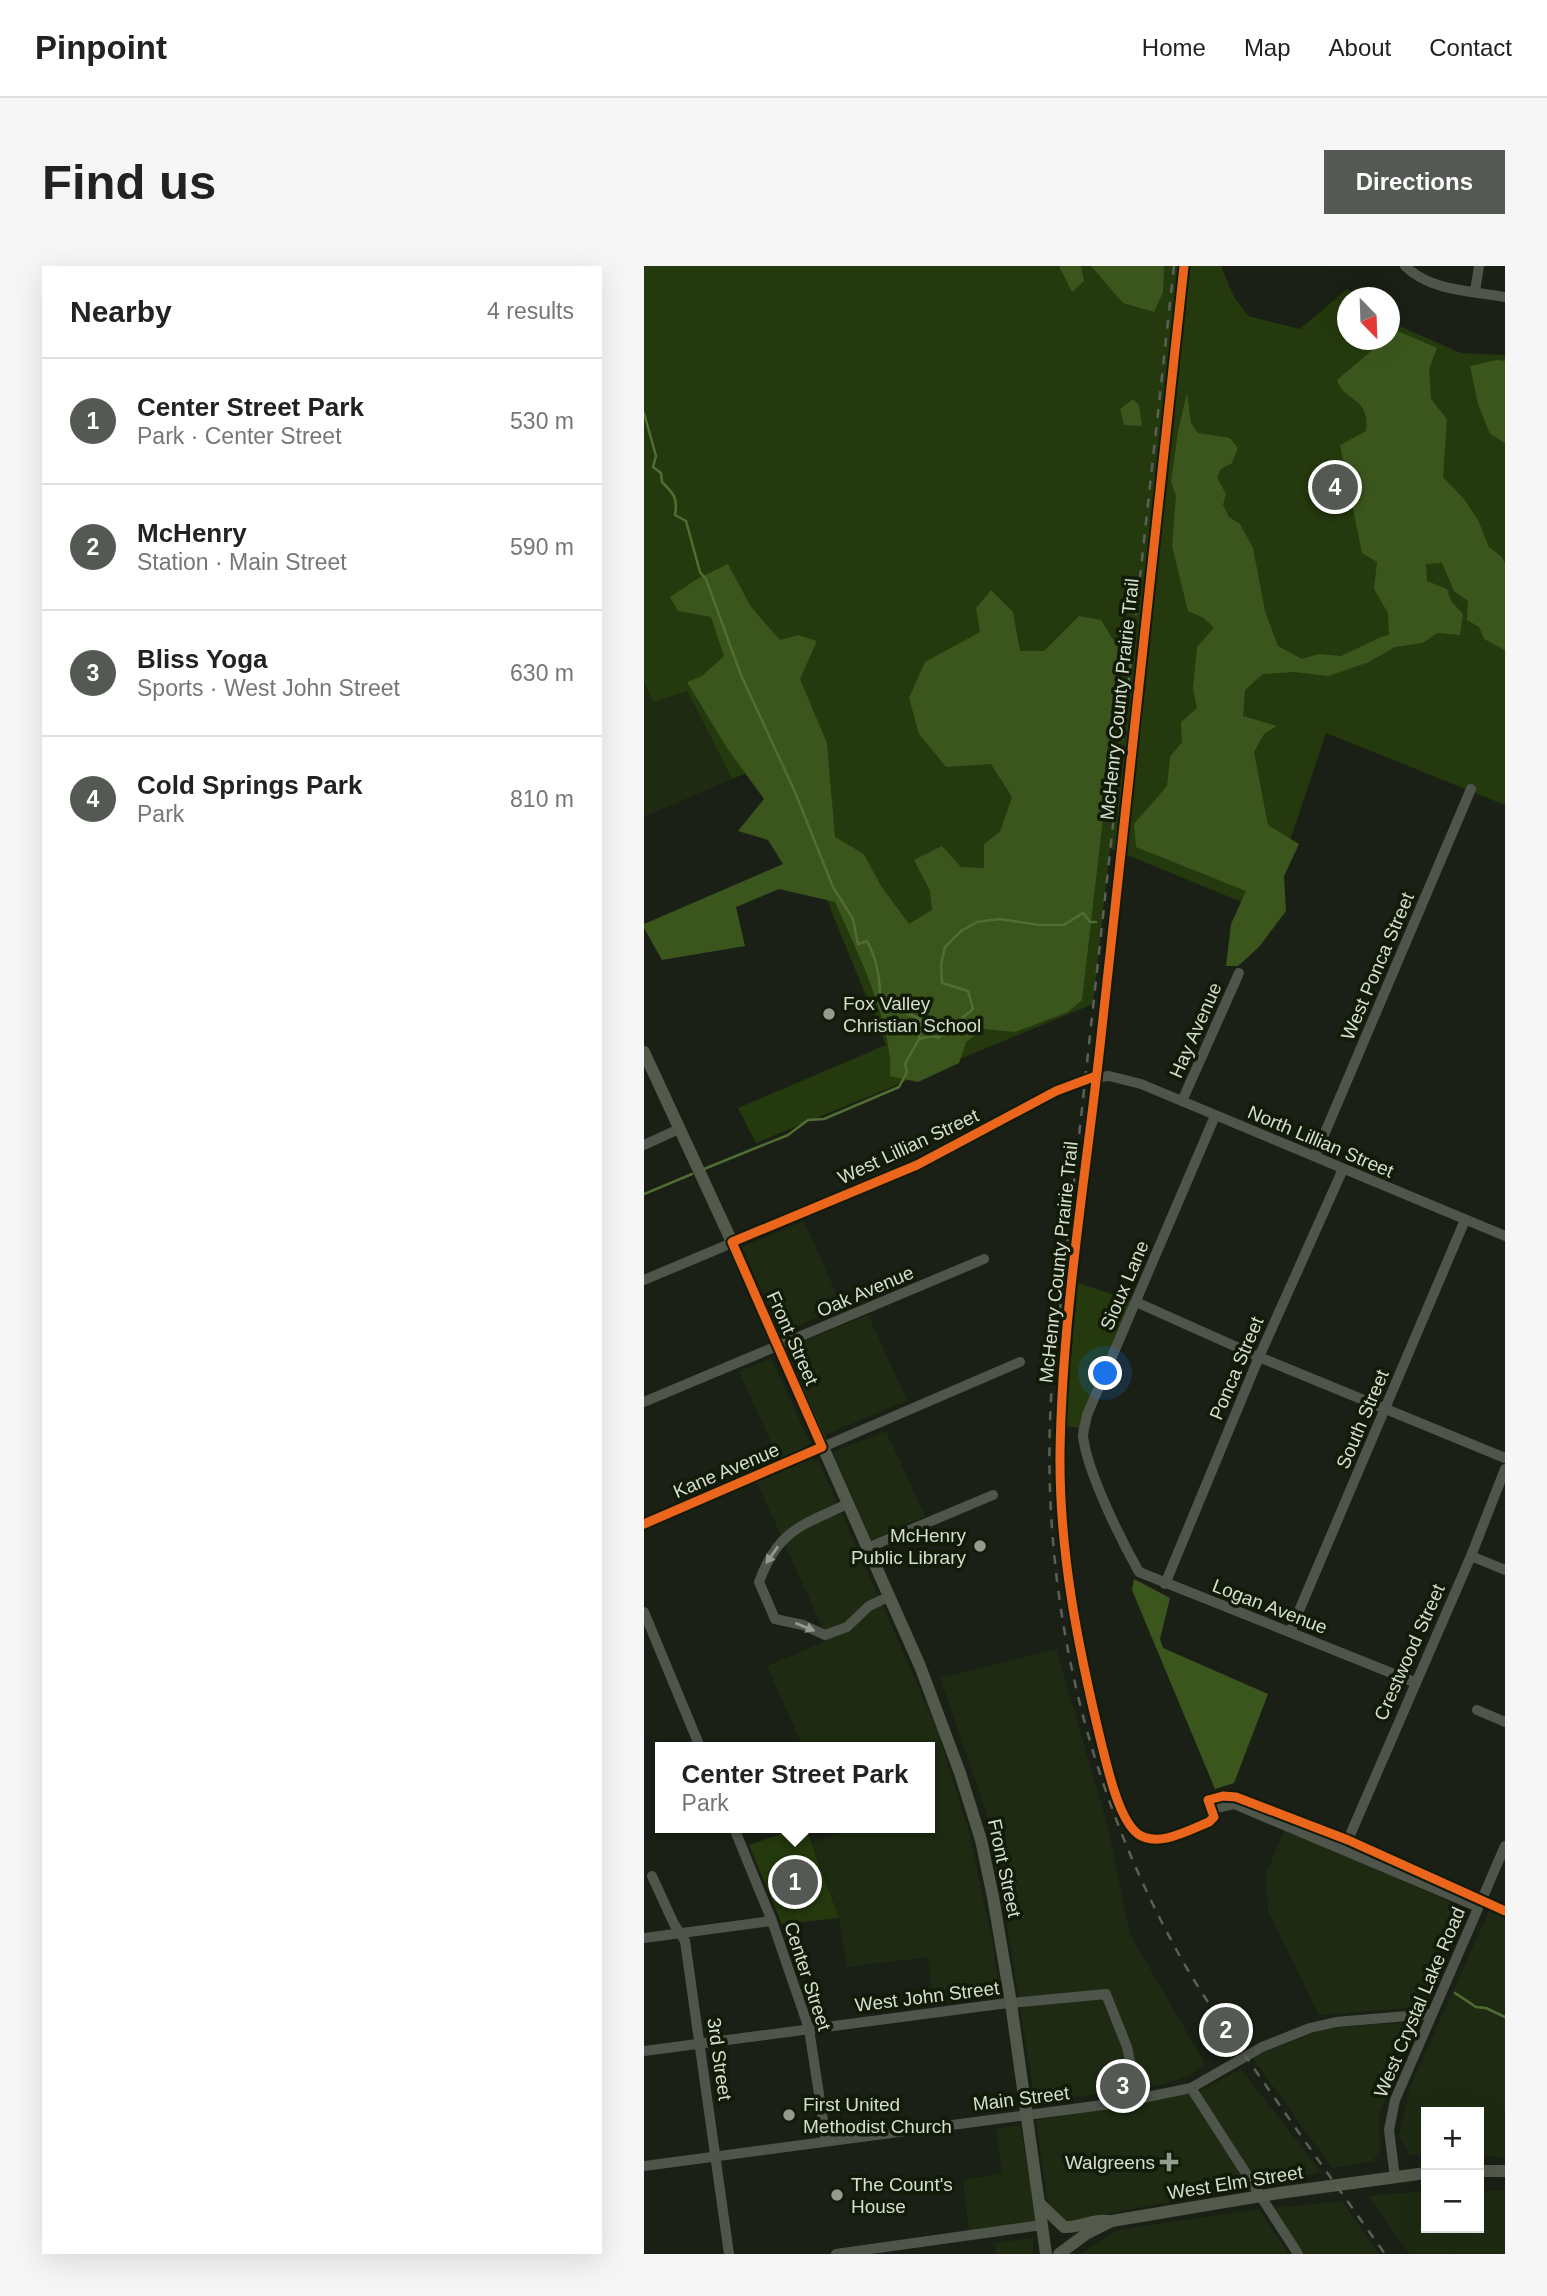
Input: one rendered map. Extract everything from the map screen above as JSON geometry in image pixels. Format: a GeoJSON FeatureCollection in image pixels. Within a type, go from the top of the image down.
{"type":"FeatureCollection","features":[{"type":"Feature","properties":{"kind":"main road","name":"Front Street"},"geometry":{"type":"LineString","coordinates":[[644,1052],[732,1242],[944,1726],[978,1829],[993,1897],[1011,2003],[1046,2254]]}},
{"type":"Feature","properties":{"kind":"main road"},"geometry":{"type":"LineString","coordinates":[[1484,2171],[1505,2171]]}},
{"type":"Feature","properties":{"kind":"main road","name":"West Elm Street"},"geometry":{"type":"LineString","coordinates":[[1059,2254],[1086,2234],[1112,2221],[1421,2174]]}},
{"type":"Feature","properties":{"kind":"main road"},"geometry":{"type":"LineString","coordinates":[[1039,2203],[1064,2227],[1096,2220],[1112,2221]]}},
{"type":"Feature","properties":{"kind":"street"},"geometry":{"type":"LineString","coordinates":[[1405,266],[1416,277],[1441,286],[1505,297]]}},
{"type":"Feature","properties":{"kind":"street"},"geometry":{"type":"LineString","coordinates":[[1475,291],[1479,266]]}},
{"type":"Feature","properties":{"kind":"street","name":"West Ponca Street"},"geometry":{"type":"LineString","coordinates":[[1315,1156],[1471,789]]}},
{"type":"Feature","properties":{"kind":"street","name":"Hay Avenue"},"geometry":{"type":"LineString","coordinates":[[1182,1101],[1239,973]]}},
{"type":"Feature","properties":{"kind":"street","name":"West Lillian Street"},"geometry":{"type":"LineString","coordinates":[[644,1280],[917,1165],[1056,1091],[1084,1079],[1096,1076],[1124,1079]]}},
{"type":"Feature","properties":{"kind":"street","name":"North Lillian Street"},"geometry":{"type":"LineString","coordinates":[[1124,1079],[1505,1236]]}},
{"type":"Feature","properties":{"kind":"street","name":"Sioux Lane"},"geometry":{"type":"LineString","coordinates":[[1126,1548],[1089,1461],[1083,1434],[1087,1415],[1215,1116]]}},
{"type":"Feature","properties":{"kind":"street"},"geometry":{"type":"LineString","coordinates":[[644,1144],[679,1129]]}},
{"type":"Feature","properties":{"kind":"street","name":"Ponca Street"},"geometry":{"type":"LineString","coordinates":[[1165,1584],[1259,1357],[1343,1168]]}},
{"type":"Feature","properties":{"kind":"street","name":"South Street"},"geometry":{"type":"LineString","coordinates":[[1290,1632],[1465,1220]]}},
{"type":"Feature","properties":{"kind":"street","name":"Oak Avenue"},"geometry":{"type":"LineString","coordinates":[[644,1402],[984,1259]]}},
{"type":"Feature","properties":{"kind":"street"},"geometry":{"type":"LineString","coordinates":[[1136,1302],[1259,1357],[1505,1458]]}},
{"type":"Feature","properties":{"kind":"street","name":"Kane Avenue"},"geometry":{"type":"LineString","coordinates":[[644,1524],[1020,1362]]}},
{"type":"Feature","properties":{"kind":"street","name":"Crestwood Street"},"geometry":{"type":"LineString","coordinates":[[1344,1849],[1414,1682],[1471,1556],[1505,1469]]}},
{"type":"Feature","properties":{"kind":"street"},"geometry":{"type":"LineString","coordinates":[[867,1548],[993,1495]]}},
{"type":"Feature","properties":{"kind":"street"},"geometry":{"type":"LineString","coordinates":[[847,1504],[790,1531],[768,1558],[759,1582],[775,1619],[803,1625],[825,1635],[847,1627],[869,1606],[888,1597]]}},
{"type":"Feature","properties":{"kind":"street","name":"Logan Avenue"},"geometry":{"type":"LineString","coordinates":[[1126,1548],[1139,1572],[1414,1682]]}},
{"type":"Feature","properties":{"kind":"street"},"geometry":{"type":"LineString","coordinates":[[1471,1556],[1505,1570]]}},
{"type":"Feature","properties":{"kind":"street"},"geometry":{"type":"LineString","coordinates":[[644,1612],[698,1742]]}},
{"type":"Feature","properties":{"kind":"street"},"geometry":{"type":"LineString","coordinates":[[1477,1710],[1505,1722]]}},
{"type":"Feature","properties":{"kind":"street"},"geometry":{"type":"LineString","coordinates":[[1212,1809],[1234,1804],[1478,1907]]}},
{"type":"Feature","properties":{"kind":"street","name":"Center Street"},"geometry":{"type":"LineString","coordinates":[[736,1833],[772,1921],[808,2029],[825,2140]]}},
{"type":"Feature","properties":{"kind":"street","name":"West Crystal Lake Road"},"geometry":{"type":"LineString","coordinates":[[1395,2178],[1389,2130],[1395,2100],[1505,1846]]}},
{"type":"Feature","properties":{"kind":"street","name":"3rd Street"},"geometry":{"type":"LineString","coordinates":[[652,1876],[685,1941],[729,2254]]}},
{"type":"Feature","properties":{"kind":"street"},"geometry":{"type":"LineString","coordinates":[[644,1938],[772,1921]]}},
{"type":"Feature","properties":{"kind":"street","name":"West John Street"},"geometry":{"type":"LineString","coordinates":[[644,2051],[1011,2003],[1106,1994],[1127,2047],[1138,2099]]}},
{"type":"Feature","properties":{"kind":"street","name":"Main Street"},"geometry":{"type":"LineString","coordinates":[[644,2165],[1138,2099],[1191,2088],[1262,2047],[1310,2028],[1336,2022],[1431,2014]]}},
{"type":"Feature","properties":{"kind":"street"},"geometry":{"type":"LineString","coordinates":[[1191,2088],[1298,2254]]}},
{"type":"Feature","properties":{"kind":"street"},"geometry":{"type":"LineString","coordinates":[[836,2254],[1042,2225]]}},
{"type":"Feature","properties":{"kind":"shaded area"},"geometry":{"type":"Polygon","coordinates":[[[644,266],[1221,266],[1233,295],[1248,316],[1300,329],[1337,298],[1337,350],[1400,350],[1400,326],[1461,353],[1505,355],[1505,805],[1326,733],[1266,912],[1110,848],[1093,1004],[756,1143],[738,1108],[886,1045],[771,763],[732,779],[687,691],[653,702],[644,682],[644,266]]]}},
{"type":"Feature","properties":{"kind":"shaded area"},"geometry":{"type":"Polygon","coordinates":[[[644,682],[653,702],[686,690],[732,779],[644,817],[644,682]]]}},
{"type":"Feature","properties":{"kind":"shaded area"},"geometry":{"type":"Polygon","coordinates":[[[804,1221],[842,1307],[780,1333],[742,1247],[804,1221]]]}},
{"type":"Feature","properties":{"kind":"shaded area"},"geometry":{"type":"Polygon","coordinates":[[[1078,1283],[1133,1301],[1080,1428],[1065,1426],[1078,1283]]]}},
{"type":"Feature","properties":{"kind":"shaded area"},"geometry":{"type":"Polygon","coordinates":[[[868,1315],[907,1401],[824,1435],[787,1348],[868,1315]]]}},
{"type":"Feature","properties":{"kind":"shaded area"},"geometry":{"type":"Polygon","coordinates":[[[771,1358],[810,1443],[802,1451],[780,1461],[739,1372],[771,1358]]]}},
{"type":"Feature","properties":{"kind":"shaded area"},"geometry":{"type":"Polygon","coordinates":[[[886,1431],[925,1516],[871,1540],[833,1452],[886,1431]]]}},
{"type":"Feature","properties":{"kind":"shaded area"},"geometry":{"type":"Polygon","coordinates":[[[810,1458],[819,1462],[937,1729],[969,1832],[993,1945],[1000,1997],[934,2004],[928,1957],[847,1967],[839,1918],[812,1842],[840,1833],[935,1833],[935,1742],[801,1742],[767,1666],[828,1640],[756,1480],[810,1458]]]}},
{"type":"Feature","properties":{"kind":"shaded area"},"geometry":{"type":"Polygon","coordinates":[[[1056,1649],[1107,1824],[1130,1934],[1205,2064],[1189,2075],[1166,2084],[1035,2103],[985,1808],[940,1678],[1056,1649]]]}},
{"type":"Feature","properties":{"kind":"shaded area"},"geometry":{"type":"Polygon","coordinates":[[[1285,1829],[1464,1908],[1423,2007],[1319,2015],[1268,1911],[1266,1873],[1285,1829]]]}},
{"type":"Feature","properties":{"kind":"shaded area"},"geometry":{"type":"Polygon","coordinates":[[[783,1833],[808,1833],[839,1918],[782,1924],[749,1845],[783,1833]]]}},
{"type":"Feature","properties":{"kind":"shaded area"},"geometry":{"type":"Polygon","coordinates":[[[1490,1909],[1505,1915],[1505,2157],[1484,2156],[1484,2107],[1421,2107],[1421,2155],[1410,2155],[1399,2136],[1410,2087],[1490,1909]]]}},
{"type":"Feature","properties":{"kind":"shaded area"},"geometry":{"type":"Polygon","coordinates":[[[1413,2022],[1415,2028],[1379,2114],[1380,2150],[1373,2161],[1332,2168],[1252,2057],[1327,2028],[1413,2022]]]}},
{"type":"Feature","properties":{"kind":"shaded area"},"geometry":{"type":"Polygon","coordinates":[[[1241,2069],[1321,2172],[1051,2225],[1036,2120],[1199,2092],[1241,2069]]]}},
{"type":"Feature","properties":{"kind":"shaded area"},"geometry":{"type":"Polygon","coordinates":[[[1020,2125],[1037,2221],[969,2231],[963,2180],[1002,2173],[996,2129],[1020,2125]]]}},
{"type":"Feature","properties":{"kind":"shaded area"},"geometry":{"type":"Polygon","coordinates":[[[1505,2190],[1505,2254],[1409,2254],[1368,2196],[1421,2191],[1421,2233],[1484,2233],[1484,2191],[1505,2190]]]}},
{"type":"Feature","properties":{"kind":"shaded area"},"geometry":{"type":"Polygon","coordinates":[[[1342,2201],[1379,2254],[1303,2254],[1278,2216],[1276,2208],[1342,2201]]]}},
{"type":"Feature","properties":{"kind":"shaded area"},"geometry":{"type":"Polygon","coordinates":[[[1259,2209],[1289,2254],[1080,2254],[1118,2230],[1259,2209]]]}},
{"type":"Feature","properties":{"kind":"shaded area"},"geometry":{"type":"Polygon","coordinates":[[[1034,2238],[1032,2254],[996,2254],[995,2243],[1034,2238]]]}},
{"type":"Feature","properties":{"kind":"green space"},"geometry":{"type":"Polygon","coordinates":[[[1059,266],[1081,266],[1084,281],[1072,292],[1059,266]]]}},
{"type":"Feature","properties":{"kind":"green space"},"geometry":{"type":"Polygon","coordinates":[[[1091,266],[1164,266],[1163,292],[1154,312],[1123,303],[1091,266]]]}},
{"type":"Feature","properties":{"kind":"green space"},"geometry":{"type":"Polygon","coordinates":[[[1400,332],[1437,348],[1429,369],[1431,399],[1447,419],[1443,477],[1464,499],[1478,520],[1489,547],[1502,557],[1505,563],[1505,650],[1484,639],[1479,627],[1467,620],[1468,601],[1454,591],[1442,563],[1426,564],[1427,581],[1447,589],[1451,601],[1463,614],[1460,635],[1437,633],[1423,643],[1395,647],[1369,662],[1328,676],[1294,672],[1263,674],[1245,690],[1243,716],[1277,726],[1264,734],[1254,752],[1268,825],[1299,844],[1284,876],[1286,911],[1259,947],[1238,966],[1226,966],[1231,924],[1246,891],[1136,847],[1134,824],[1167,786],[1170,757],[1182,742],[1181,722],[1197,708],[1193,688],[1197,647],[1214,628],[1204,618],[1188,611],[1172,546],[1176,496],[1171,482],[1178,431],[1187,393],[1191,423],[1198,433],[1230,438],[1238,448],[1232,463],[1221,469],[1217,477],[1226,494],[1223,505],[1229,517],[1240,524],[1253,548],[1265,611],[1278,646],[1302,659],[1319,654],[1341,656],[1389,635],[1388,613],[1374,589],[1377,562],[1362,553],[1340,445],[1366,431],[1366,419],[1361,406],[1341,388],[1337,380],[1372,350],[1400,350],[1400,332]]]}},
{"type":"Feature","properties":{"kind":"green space"},"geometry":{"type":"Polygon","coordinates":[[[1497,360],[1505,361],[1505,443],[1490,434],[1478,404],[1470,366],[1497,360]]]}},
{"type":"Feature","properties":{"kind":"green space"},"geometry":{"type":"Polygon","coordinates":[[[1133,399],[1139,405],[1142,426],[1124,425],[1120,409],[1133,399]]]}},
{"type":"Feature","properties":{"kind":"green space"},"geometry":{"type":"Polygon","coordinates":[[[728,564],[751,607],[780,640],[798,635],[817,641],[800,679],[827,743],[835,837],[864,854],[881,886],[909,924],[932,910],[930,891],[914,860],[942,846],[961,867],[984,868],[984,844],[1000,832],[1012,797],[991,764],[946,767],[919,734],[909,698],[925,662],[980,632],[976,608],[991,590],[1013,612],[1020,651],[1044,651],[1079,616],[1101,620],[1122,654],[1082,1000],[1068,1012],[1015,1032],[984,1029],[966,1042],[959,1063],[918,1082],[890,1076],[890,1056],[880,1012],[863,964],[835,902],[779,889],[736,907],[745,946],[662,960],[644,924],[783,864],[768,840],[738,831],[764,799],[727,748],[687,682],[702,676],[724,656],[711,617],[678,611],[670,597],[697,579],[728,564]]]}},
{"type":"Feature","properties":{"kind":"green space"},"geometry":{"type":"Polygon","coordinates":[[[1134,1579],[1170,1598],[1160,1639],[1163,1648],[1268,1694],[1234,1783],[1215,1789],[1132,1590],[1134,1579]]]}},
{"type":"Feature","properties":{"kind":"waterway"},"geometry":{"type":"LineString","coordinates":[[644,413],[656,456],[653,467],[661,473],[662,482],[674,497],[675,515],[686,521],[700,572],[706,579],[741,675],[795,792],[833,887],[853,919],[858,944],[867,941],[873,955],[880,998],[920,1019],[919,1039]]}},
{"type":"Feature","properties":{"kind":"waterway"},"geometry":{"type":"LineString","coordinates":[[704,1169],[788,1135],[808,1120],[824,1119],[899,1087],[907,1072],[905,1064],[919,1039],[932,1036],[938,1038],[973,1009],[968,991],[942,983],[941,965],[945,947],[961,931],[977,922],[999,919],[1039,925],[1064,925],[1083,913],[1090,922],[1096,922]]}},
{"type":"Feature","properties":{"kind":"waterway"},"geometry":{"type":"LineString","coordinates":[[644,1194],[692,1174]]}},
{"type":"Feature","properties":{"kind":"waterway"},"geometry":{"type":"LineString","coordinates":[[1455,1993],[1476,2007],[1486,2008],[1505,2017]]}},
{"type":"Feature","properties":{"kind":"railway"},"geometry":{"type":"LineString","coordinates":[[1174,266],[1052,1383],[1049,1457],[1052,1530],[1060,1603],[1073,1675],[1091,1746],[1143,1883],[1185,1966],[1205,1998],[1385,2254]]}},
{"type":"Feature","properties":{"kind":"cycle path","name":"McHenry County Prairie Trail"},"geometry":{"type":"LineString","coordinates":[[1184,266],[1065,1351],[1061,1490],[1066,1563],[1078,1635],[1110,1777],[1125,1817],[1138,1834],[1155,1839],[1183,1833],[1209,1822],[1214,1817],[1208,1800],[1223,1796],[1236,1797],[1348,1840],[1505,1911]]}},
{"type":"Feature","properties":{"kind":"cycle path"},"geometry":{"type":"LineString","coordinates":[[644,1524],[822,1447],[732,1242],[917,1165],[1056,1091],[1096,1076]]}},
{"type":"Feature","properties":{"kind":"place","name":"Cold Springs Park"},"geometry":{"type":"Point","coordinates":[1335,487]}},
{"type":"Feature","properties":{"kind":"place","name":"Fox Valley Christian School"},"geometry":{"type":"Point","coordinates":[829,1014]}},
{"type":"Feature","properties":{"kind":"place","name":"McHenry Public Library"},"geometry":{"type":"Point","coordinates":[980,1546]}},
{"type":"Feature","properties":{"kind":"place","name":"Center Street Park"},"geometry":{"type":"Point","coordinates":[795,1882]}},
{"type":"Feature","properties":{"kind":"place","name":"McHenry"},"geometry":{"type":"Point","coordinates":[1226,2030]}},
{"type":"Feature","properties":{"kind":"place","name":"Bliss Yoga"},"geometry":{"type":"Point","coordinates":[1123,2086]}},
{"type":"Feature","properties":{"kind":"place","name":"First United Methodist Church"},"geometry":{"type":"Point","coordinates":[789,2115]}},
{"type":"Feature","properties":{"kind":"place","name":"Walgreens"},"geometry":{"type":"Point","coordinates":[1169,2162]}},
{"type":"Feature","properties":{"kind":"place","name":"The Count's House"},"geometry":{"type":"Point","coordinates":[837,2195]}}]}
